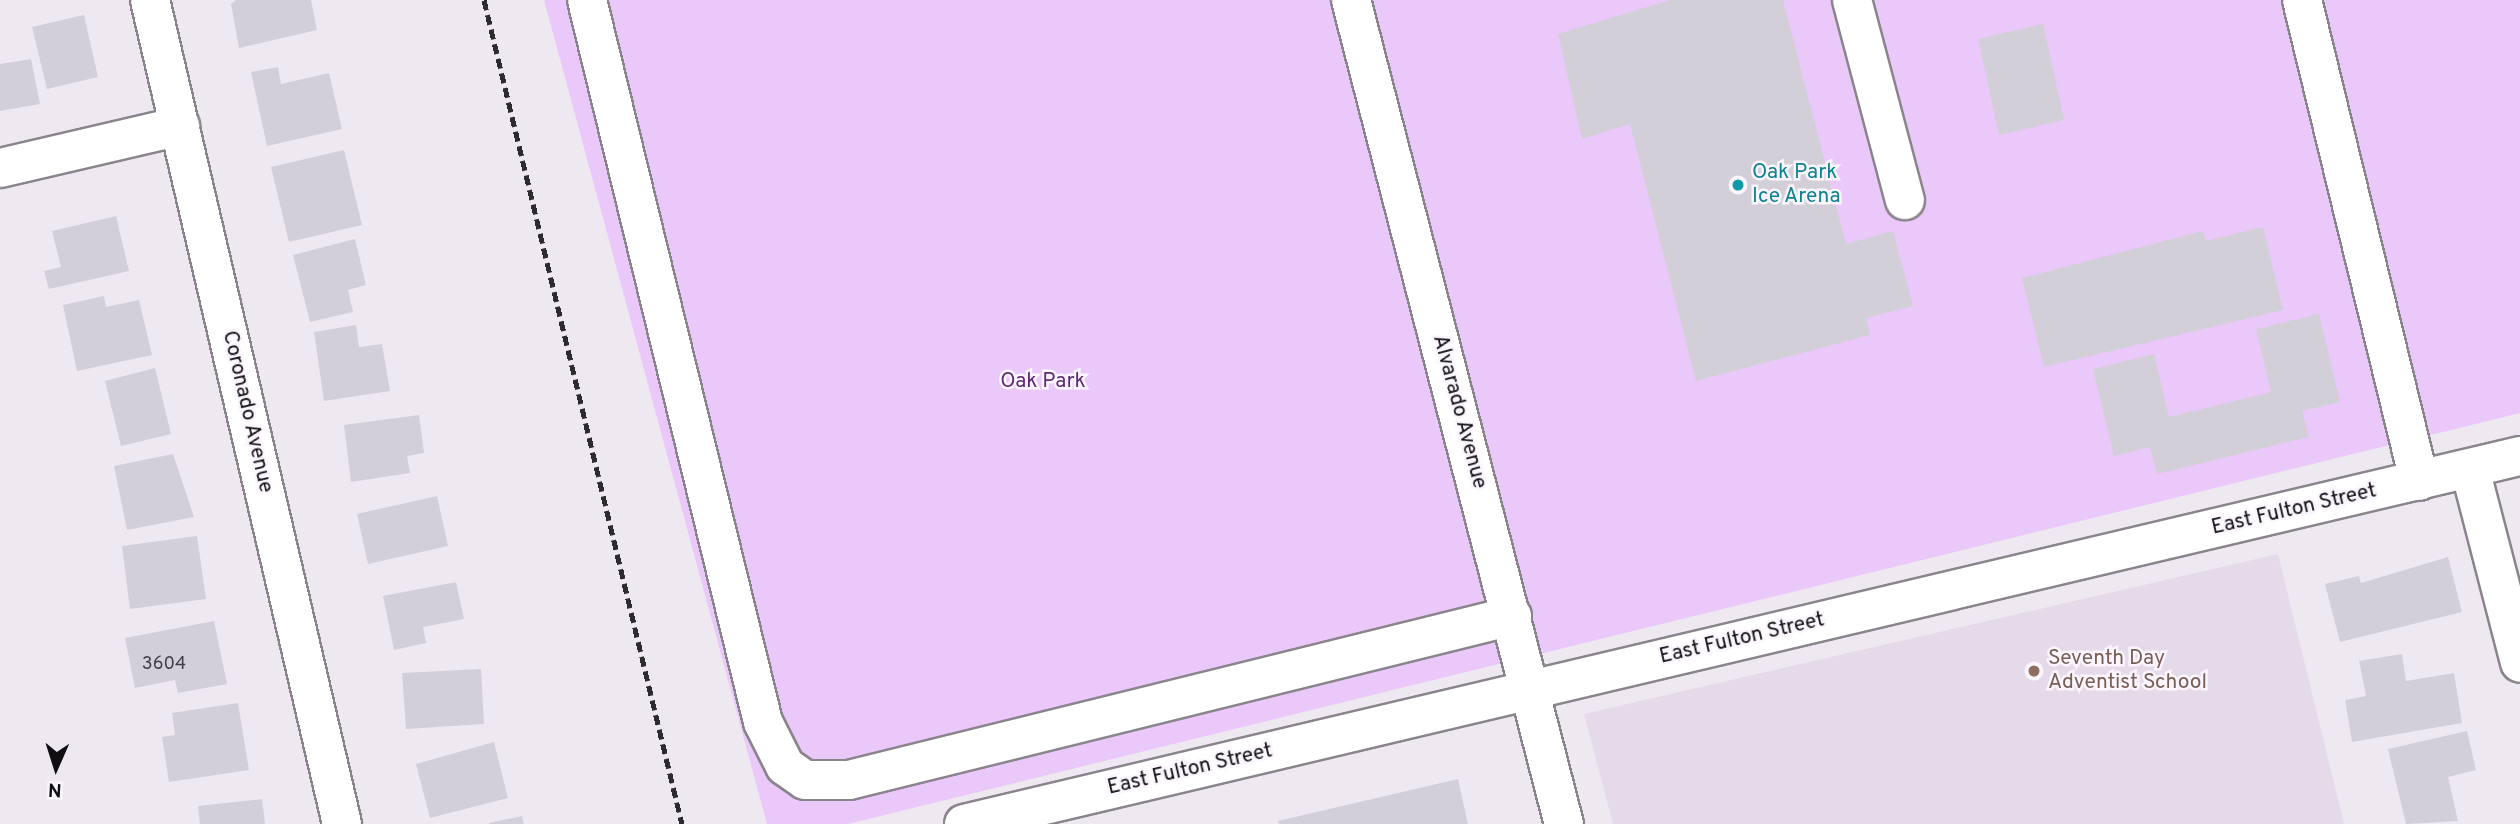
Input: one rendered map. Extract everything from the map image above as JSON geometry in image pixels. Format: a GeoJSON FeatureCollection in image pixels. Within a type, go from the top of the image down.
{"type":"FeatureCollection","features":[{"type":"Feature","properties":{"kind":"street","name":"Coronado Avenue"},"geometry":{"type":"LineString","coordinates":[[150,0],[342,824]]}},
{"type":"Feature","properties":{"kind":"street"},"geometry":{"type":"LineString","coordinates":[[587,0],[763,722],[785,766],[805,780],[849,780],[1512,616]]}},
{"type":"Feature","properties":{"kind":"street","name":"Alvarado Avenue"},"geometry":{"type":"LineString","coordinates":[[1352,0],[1564,824]]}},
{"type":"Feature","properties":{"kind":"street"},"geometry":{"type":"LineString","coordinates":[[1852,0],[1905,200]]}},
{"type":"Feature","properties":{"kind":"street"},"geometry":{"type":"LineString","coordinates":[[2302,0],[2419,481]]}},
{"type":"Feature","properties":{"kind":"street"},"geometry":{"type":"LineString","coordinates":[[0,168],[180,126]]}},
{"type":"Feature","properties":{"kind":"street","name":"East Fulton Street"},"geometry":{"type":"LineString","coordinates":[[964,824],[2520,456]]}},
{"type":"Feature","properties":{"kind":"street"},"geometry":{"type":"LineString","coordinates":[[2470,469],[2520,663]]}},
{"type":"Feature","properties":{"kind":"shaded area","name":"Seventh Day Adventist School"},"geometry":{"type":"Polygon","coordinates":[[[2278,554],[2344,824],[1613,824],[1584,714],[2278,554]]]}},
{"type":"Feature","properties":{"kind":"green space","name":"Oak Park"},"geometry":{"type":"Polygon","coordinates":[[[544,0],[2520,0],[2520,413],[848,824],[767,824],[544,0]]]}},
{"type":"Feature","properties":{"kind":"building"},"geometry":{"type":"Polygon","coordinates":[[[236,0],[311,0],[317,30],[239,48],[231,4],[236,0]]]}},
{"type":"Feature","properties":{"kind":"building","name":"Oak Park Ice Arena"},"geometry":{"type":"Polygon","coordinates":[[[1670,0],[1783,0],[1846,244],[1893,231],[1913,306],[1866,318],[1870,335],[1696,381],[1630,124],[1582,139],[1558,34],[1670,0]]]}},
{"type":"Feature","properties":{"kind":"building"},"geometry":{"type":"Polygon","coordinates":[[[84,15],[98,77],[47,89],[32,27],[84,15]]]}},
{"type":"Feature","properties":{"kind":"building"},"geometry":{"type":"Polygon","coordinates":[[[2043,24],[2064,120],[1999,135],[1978,39],[2043,24]]]}},
{"type":"Feature","properties":{"kind":"building"},"geometry":{"type":"Polygon","coordinates":[[[31,59],[40,104],[0,111],[0,64],[31,59]]]}},
{"type":"Feature","properties":{"kind":"building"},"geometry":{"type":"Polygon","coordinates":[[[278,67],[281,84],[329,73],[342,129],[267,146],[251,72],[278,67]]]}},
{"type":"Feature","properties":{"kind":"building"},"geometry":{"type":"Polygon","coordinates":[[[344,150],[362,225],[289,242],[271,167],[344,150]]]}},
{"type":"Feature","properties":{"kind":"building"},"geometry":{"type":"Polygon","coordinates":[[[116,216],[129,271],[49,289],[44,271],[61,267],[52,231],[116,216]]]}},
{"type":"Feature","properties":{"kind":"building"},"geometry":{"type":"Polygon","coordinates":[[[2263,227],[2283,310],[2044,367],[2022,278],[2203,231],[2206,241],[2263,227]]]}},
{"type":"Feature","properties":{"kind":"building"},"geometry":{"type":"Polygon","coordinates":[[[355,239],[366,285],[348,290],[353,312],[310,322],[293,255],[355,239]]]}},
{"type":"Feature","properties":{"kind":"building"},"geometry":{"type":"Polygon","coordinates":[[[104,296],[106,307],[139,300],[152,355],[77,371],[63,305],[104,296]]]}},
{"type":"Feature","properties":{"kind":"building"},"geometry":{"type":"Polygon","coordinates":[[[2319,314],[2340,402],[2302,411],[2309,437],[2157,474],[2150,447],[2114,456],[2093,369],[2154,354],[2169,417],[2271,392],[2256,329],[2319,314]]]}},
{"type":"Feature","properties":{"kind":"building"},"geometry":{"type":"Polygon","coordinates":[[[356,325],[359,347],[382,344],[390,391],[324,401],[314,332],[356,325]]]}},
{"type":"Feature","properties":{"kind":"building"},"geometry":{"type":"Polygon","coordinates":[[[155,368],[171,434],[121,446],[105,381],[155,368]]]}},
{"type":"Feature","properties":{"kind":"building"},"geometry":{"type":"Polygon","coordinates":[[[419,415],[424,453],[407,456],[410,473],[351,482],[344,425],[419,415]]]}},
{"type":"Feature","properties":{"kind":"building"},"geometry":{"type":"Polygon","coordinates":[[[173,454],[194,517],[127,530],[114,466],[173,454]]]}},
{"type":"Feature","properties":{"kind":"building"},"geometry":{"type":"Polygon","coordinates":[[[437,496],[448,546],[368,564],[357,514],[437,496]]]}},
{"type":"Feature","properties":{"kind":"building"},"geometry":{"type":"Polygon","coordinates":[[[197,536],[206,599],[130,609],[122,546],[197,536]]]}},
{"type":"Feature","properties":{"kind":"building"},"geometry":{"type":"Polygon","coordinates":[[[2448,557],[2462,612],[2340,642],[2325,584],[2359,576],[2361,583],[2448,557]]]}},
{"type":"Feature","properties":{"kind":"building"},"geometry":{"type":"Polygon","coordinates":[[[456,582],[464,619],[423,627],[426,643],[394,650],[383,596],[456,582]]]}},
{"type":"Feature","properties":{"kind":"building"},"geometry":{"type":"Polygon","coordinates":[[[214,621],[227,684],[178,693],[175,680],[135,688],[125,638],[214,621]]]}},
{"type":"Feature","properties":{"kind":"building"},"geometry":{"type":"Polygon","coordinates":[[[2402,654],[2406,681],[2454,673],[2462,723],[2352,742],[2345,700],[2366,696],[2359,661],[2402,654]]]}},
{"type":"Feature","properties":{"kind":"building"},"geometry":{"type":"Polygon","coordinates":[[[481,669],[484,724],[406,729],[402,673],[481,669]]]}},
{"type":"Feature","properties":{"kind":"building"},"geometry":{"type":"Polygon","coordinates":[[[238,703],[249,770],[169,782],[162,737],[175,735],[172,713],[238,703]]]}},
{"type":"Feature","properties":{"kind":"building"},"geometry":{"type":"Polygon","coordinates":[[[2467,731],[2476,770],[2448,777],[2458,821],[2406,824],[2388,749],[2467,731]]]}},
{"type":"Feature","properties":{"kind":"building"},"geometry":{"type":"Polygon","coordinates":[[[494,742],[508,798],[430,818],[416,764],[494,742]]]}},
{"type":"Feature","properties":{"kind":"building"},"geometry":{"type":"Polygon","coordinates":[[[1458,779],[1468,824],[1279,824],[1278,821],[1458,779]]]}},
{"type":"Feature","properties":{"kind":"building"},"geometry":{"type":"Polygon","coordinates":[[[262,799],[265,824],[200,824],[198,806],[262,799]]]}},
{"type":"Feature","properties":{"kind":"building"},"geometry":{"type":"Polygon","coordinates":[[[522,816],[524,824],[489,824],[489,823],[522,816]]]}},
{"type":"Feature","properties":{"kind":"railway"},"geometry":{"type":"LineString","coordinates":[[484,0],[682,824]]}},
{"type":"Feature","properties":{"kind":"place","name":"Oak Park Ice Arena"},"geometry":{"type":"Point","coordinates":[1738,185]}},
{"type":"Feature","properties":{"kind":"place","name":"Seventh Day Adventist School"},"geometry":{"type":"Point","coordinates":[2034,671]}}]}
